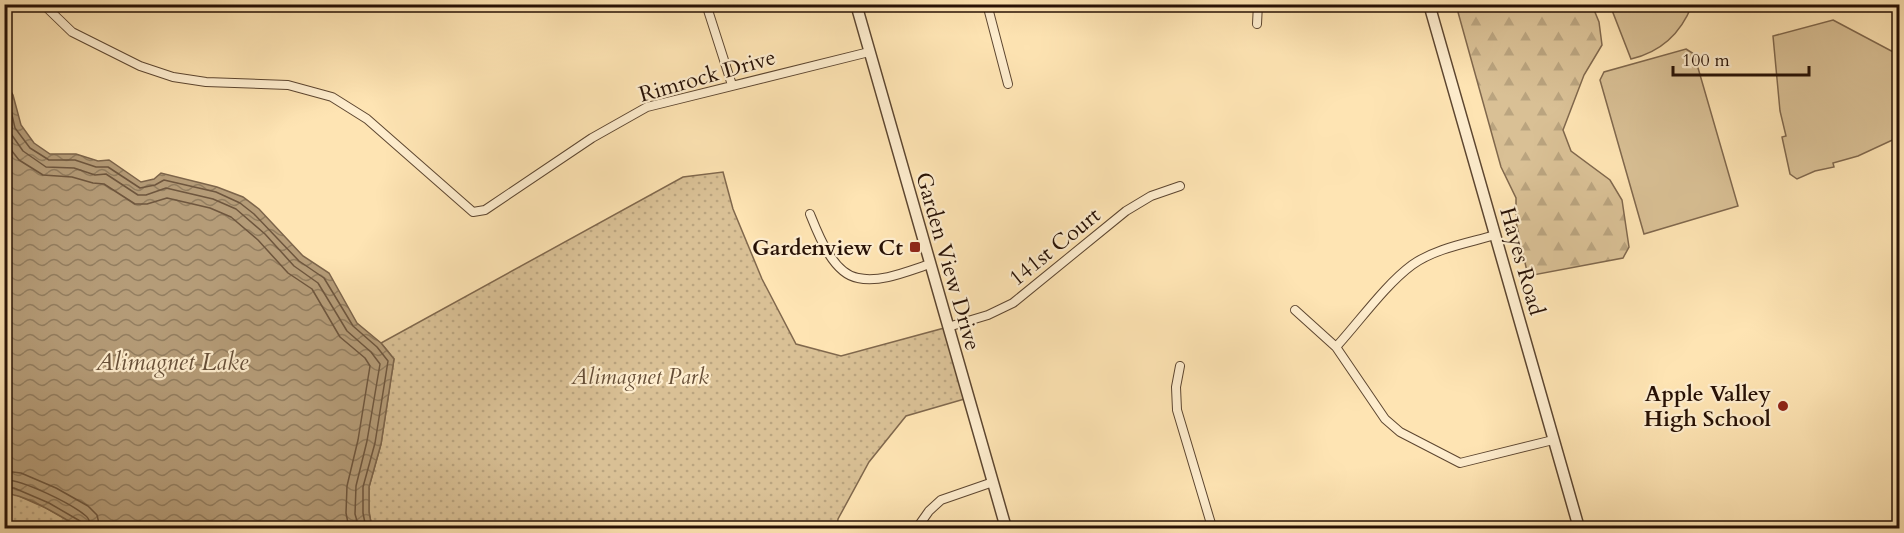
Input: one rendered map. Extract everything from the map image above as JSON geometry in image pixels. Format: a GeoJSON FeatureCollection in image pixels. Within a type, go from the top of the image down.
{"type":"FeatureCollection","features":[{"type":"Feature","properties":{"kind":"street","name":"Rimrock Drive"},"geometry":{"type":"LineString","coordinates":[[43,4],[72,32],[141,66],[173,77],[206,82],[288,85],[332,97],[367,119],[473,212],[485,210],[592,138],[647,107],[869,52]]}},
{"type":"Feature","properties":{"kind":"street"},"geometry":{"type":"LineString","coordinates":[[706,4],[732,85]]}},
{"type":"Feature","properties":{"kind":"street","name":"Garden View Drive"},"geometry":{"type":"LineString","coordinates":[[856,4],[1006,528]]}},
{"type":"Feature","properties":{"kind":"street"},"geometry":{"type":"LineString","coordinates":[[987,4],[1008,84]]}},
{"type":"Feature","properties":{"kind":"street"},"geometry":{"type":"LineString","coordinates":[[1257,24],[1258,4]]}},
{"type":"Feature","properties":{"kind":"street","name":"Hayes Road"},"geometry":{"type":"LineString","coordinates":[[1429,4],[1579,528]]}},
{"type":"Feature","properties":{"kind":"street","name":"141st Court"},"geometry":{"type":"LineString","coordinates":[[948,327],[988,315],[1013,303],[1125,211],[1151,196],[1180,186]]}},
{"type":"Feature","properties":{"kind":"street"},"geometry":{"type":"LineString","coordinates":[[810,214],[822,243],[841,269],[855,278],[872,279],[900,274],[930,264]]}},
{"type":"Feature","properties":{"kind":"street"},"geometry":{"type":"LineString","coordinates":[[1336,347],[1397,279],[1414,264],[1438,252],[1496,235]]}},
{"type":"Feature","properties":{"kind":"street"},"geometry":{"type":"LineString","coordinates":[[1294,310],[1336,347],[1385,419],[1400,432],[1460,463],[1553,440]]}},
{"type":"Feature","properties":{"kind":"street"},"geometry":{"type":"LineString","coordinates":[[1180,366],[1176,387],[1177,410],[1210,528]]}},
{"type":"Feature","properties":{"kind":"street"},"geometry":{"type":"LineString","coordinates":[[917,528],[941,500],[993,482]]}},
{"type":"Feature","properties":{"kind":"green space"},"geometry":{"type":"Polygon","coordinates":[[[1610,4],[1692,5],[1682,24],[1669,40],[1652,52],[1631,59],[1610,4]]]}},
{"type":"Feature","properties":{"kind":"green space"},"geometry":{"type":"Polygon","coordinates":[[[1456,5],[1592,5],[1599,22],[1602,45],[1584,75],[1563,130],[1571,151],[1610,180],[1622,200],[1629,247],[1623,258],[1528,276],[1516,222],[1516,198],[1501,167],[1456,5]]]}},
{"type":"Feature","properties":{"kind":"green space"},"geometry":{"type":"Polygon","coordinates":[[[1833,20],[1899,55],[1899,137],[1858,156],[1833,163],[1834,167],[1815,171],[1797,179],[1790,174],[1782,137],[1786,136],[1780,111],[1773,36],[1833,20]]]}},
{"type":"Feature","properties":{"kind":"green space"},"geometry":{"type":"Polygon","coordinates":[[[1686,49],[1694,54],[1738,206],[1644,234],[1600,80],[1604,72],[1686,49]]]}},
{"type":"Feature","properties":{"kind":"green space","name":"Alimagnet Park"},"geometry":{"type":"Polygon","coordinates":[[[723,172],[733,209],[762,279],[796,344],[841,356],[948,327],[968,398],[906,416],[869,462],[838,519],[837,528],[372,528],[369,512],[369,487],[381,444],[394,359],[381,343],[683,177],[723,172]]]}},
{"type":"Feature","properties":{"kind":"green space"},"geometry":{"type":"Polygon","coordinates":[[[12,493],[46,508],[81,528],[5,528],[4,494],[12,493]]]}},
{"type":"Feature","properties":{"kind":"water","name":"Alimagnet Lake"},"geometry":{"type":"Polygon","coordinates":[[[5,81],[13,95],[21,125],[34,143],[50,154],[76,154],[98,161],[109,160],[141,182],[154,179],[161,173],[217,187],[243,197],[259,209],[303,256],[329,273],[357,323],[381,343],[394,359],[381,444],[369,487],[369,512],[372,528],[81,528],[23,497],[5,494],[5,81]]]}},
{"type":"Feature","properties":{"kind":"place","name":"Gardenview Ct"},"geometry":{"type":"Point","coordinates":[915,247]}},
{"type":"Feature","properties":{"kind":"place","name":"Apple Valley High School"},"geometry":{"type":"Point","coordinates":[1783,406]}}]}
